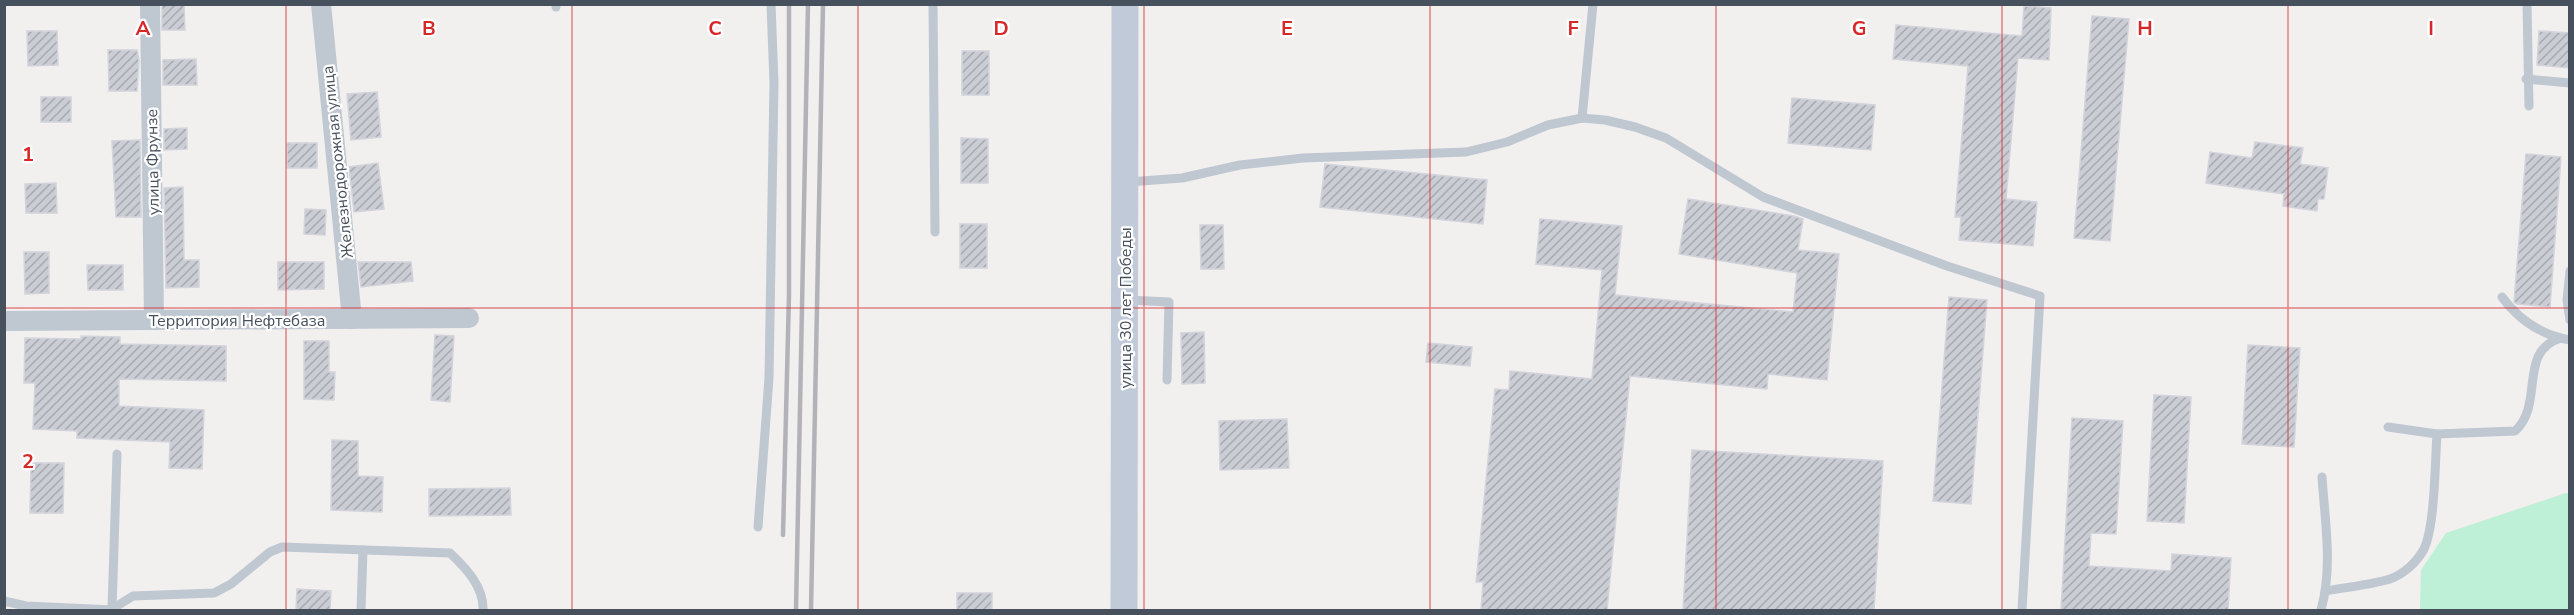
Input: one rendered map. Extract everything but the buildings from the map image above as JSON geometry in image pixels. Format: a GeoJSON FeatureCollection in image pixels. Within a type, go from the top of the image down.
{"type":"FeatureCollection","features":[{"type":"Feature","properties":{"kind":"main road","name":"улица 30 лет Победы"},"geometry":{"type":"LineString","coordinates":[[1124,610],[1125,4]]}},
{"type":"Feature","properties":{"kind":"street","name":"улица Фрунзе"},"geometry":{"type":"LineString","coordinates":[[150,4],[154,320]]}},
{"type":"Feature","properties":{"kind":"street","name":"Железнодорожная улица"},"geometry":{"type":"LineString","coordinates":[[321,4],[352,319]]}},
{"type":"Feature","properties":{"kind":"street","name":"Территория Нефтебаза"},"geometry":{"type":"LineString","coordinates":[[4,321],[469,318]]}},
{"type":"Feature","properties":{"kind":"lane"},"geometry":{"type":"LineString","coordinates":[[758,527],[770,378],[774,83],[771,4]]}},
{"type":"Feature","properties":{"kind":"lane"},"geometry":{"type":"LineString","coordinates":[[933,4],[935,232]]}},
{"type":"Feature","properties":{"kind":"lane"},"geometry":{"type":"LineString","coordinates":[[1582,118],[1593,4]]}},
{"type":"Feature","properties":{"kind":"lane"},"geometry":{"type":"LineString","coordinates":[[2527,4],[2526,79],[2529,106]]}},
{"type":"Feature","properties":{"kind":"lane"},"geometry":{"type":"LineString","coordinates":[[2526,79],[2570,83]]}},
{"type":"Feature","properties":{"kind":"lane"},"geometry":{"type":"LineString","coordinates":[[1125,182],[1182,178],[1240,165],[1303,158],[1466,152],[1507,142],[1548,124],[1582,118],[1635,127],[1666,138],[1763,197],[1937,262],[2040,296],[2022,610]]}},
{"type":"Feature","properties":{"kind":"lane"},"geometry":{"type":"LineString","coordinates":[[2570,271],[2567,300],[2570,320]]}},
{"type":"Feature","properties":{"kind":"lane"},"geometry":{"type":"LineString","coordinates":[[2502,297],[2514,313],[2529,324],[2565,339]]}},
{"type":"Feature","properties":{"kind":"lane"},"geometry":{"type":"LineString","coordinates":[[1125,299],[1169,302],[1167,380]]}},
{"type":"Feature","properties":{"kind":"lane"},"geometry":{"type":"LineString","coordinates":[[2388,427],[2437,434],[2515,431],[2524,423],[2529,411],[2536,359],[2549,342],[2565,339]]}},
{"type":"Feature","properties":{"kind":"lane"},"geometry":{"type":"LineString","coordinates":[[2326,591],[2391,578],[2404,572],[2416,560],[2424,548],[2429,531],[2437,434]]}},
{"type":"Feature","properties":{"kind":"lane"},"geometry":{"type":"LineString","coordinates":[[113,610],[117,454]]}},
{"type":"Feature","properties":{"kind":"lane"},"geometry":{"type":"LineString","coordinates":[[2320,610],[2326,591],[2328,561],[2322,477]]}},
{"type":"Feature","properties":{"kind":"lane"},"geometry":{"type":"LineString","coordinates":[[4,601],[26,606],[113,610],[133,596],[214,593],[231,584],[270,552],[282,547],[450,553],[463,565],[484,597],[483,610]]}},
{"type":"Feature","properties":{"kind":"lane"},"geometry":{"type":"LineString","coordinates":[[361,610],[363,550]]}},
{"type":"Feature","properties":{"kind":"green space"},"geometry":{"type":"Polygon","coordinates":[[[2566,493],[2570,494],[2569,610],[2420,610],[2421,570],[2446,533],[2566,493]]]}},
{"type":"Feature","properties":{"kind":"railway"},"geometry":{"type":"LineString","coordinates":[[783,535],[789,294],[789,4]]}},
{"type":"Feature","properties":{"kind":"railway"},"geometry":{"type":"LineString","coordinates":[[796,610],[808,4]]}},
{"type":"Feature","properties":{"kind":"railway"},"geometry":{"type":"LineString","coordinates":[[811,610],[823,4]]}}]}
